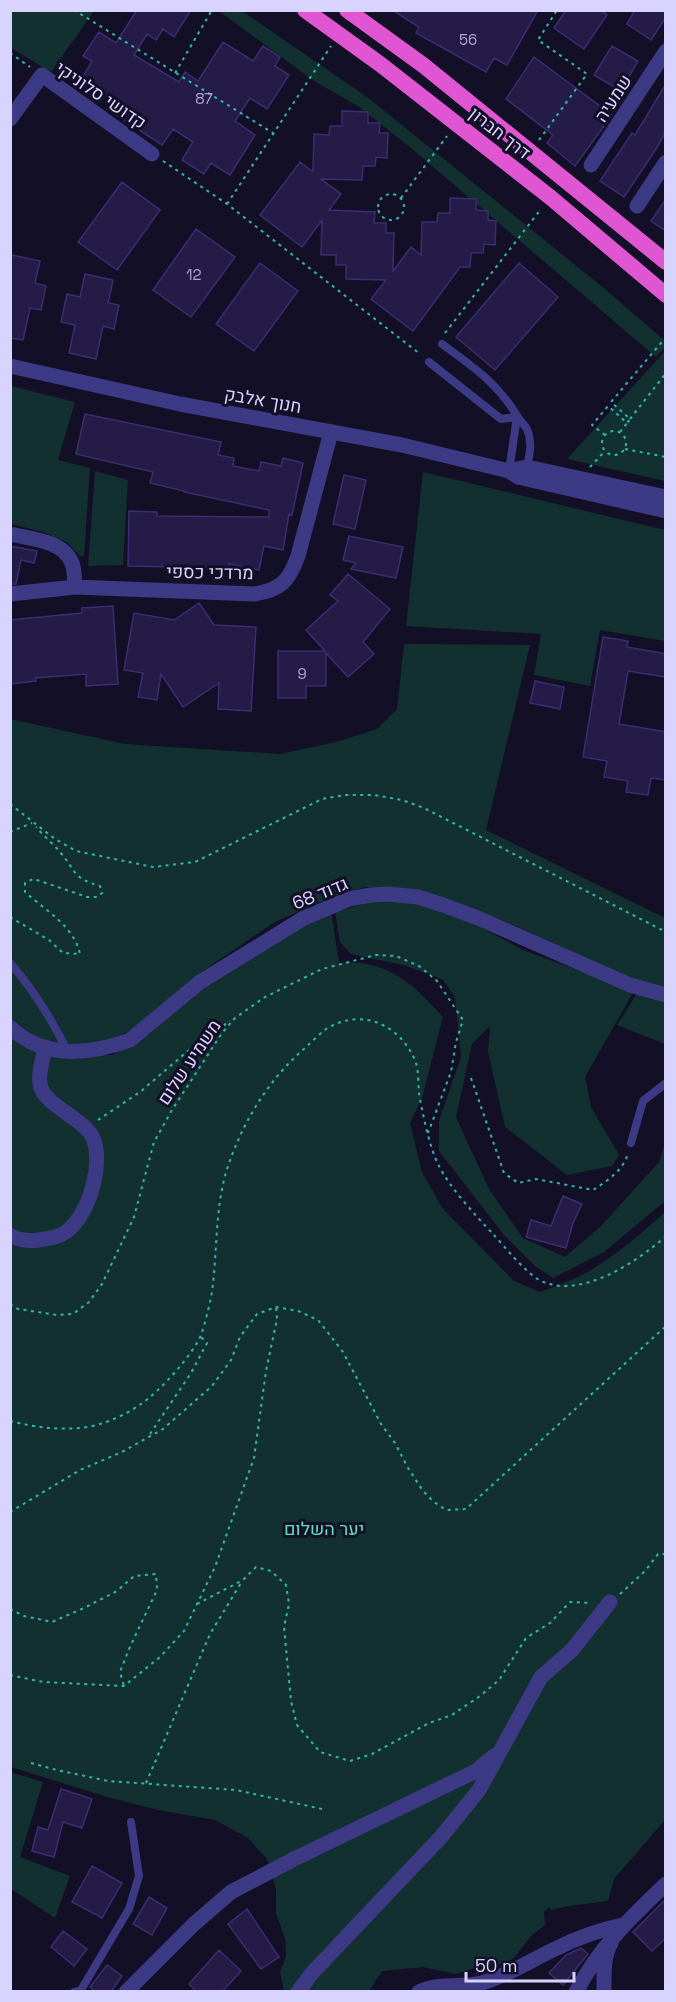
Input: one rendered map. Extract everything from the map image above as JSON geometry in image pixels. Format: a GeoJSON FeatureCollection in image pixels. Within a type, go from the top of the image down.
{"type":"FeatureCollection","features":[{"type":"Feature","properties":{"kind":"highway","name":"דרך חברון"},"geometry":{"type":"LineString","coordinates":[[305,10],[550,197],[666,295]]}},
{"type":"Feature","properties":{"kind":"highway","name":"דרך חברון"},"geometry":{"type":"LineString","coordinates":[[347,10],[423,65],[666,262]]}},
{"type":"Feature","properties":{"kind":"street","name":"שמעיה"},"geometry":{"type":"LineString","coordinates":[[591,165],[666,51]]}},
{"type":"Feature","properties":{"kind":"street","name":"קדושי סלוניקי"},"geometry":{"type":"LineString","coordinates":[[10,119],[42,75],[152,154]]}},
{"type":"Feature","properties":{"kind":"street"},"geometry":{"type":"LineString","coordinates":[[637,206],[666,162]]}},
{"type":"Feature","properties":{"kind":"street","name":"חנוך אלבק"},"geometry":{"type":"LineString","coordinates":[[10,366],[180,404],[402,445],[518,472],[666,511]]}},
{"type":"Feature","properties":{"kind":"street","name":"מרדכי כספי"},"geometry":{"type":"LineString","coordinates":[[10,594],[75,587],[229,595],[260,593],[279,587],[292,571],[298,556],[331,432]]}},
{"type":"Feature","properties":{"kind":"street","name":"חנוך אלבק"},"geometry":{"type":"LineString","coordinates":[[518,472],[666,497]]}},
{"type":"Feature","properties":{"kind":"street"},"geometry":{"type":"LineString","coordinates":[[10,534],[50,543],[62,550],[72,564],[75,587]]}},
{"type":"Feature","properties":{"kind":"street","name":"גדוד 68"},"geometry":{"type":"LineString","coordinates":[[10,1027],[28,1042],[69,1052],[96,1051],[130,1040],[200,982],[304,918],[349,899],[388,894],[418,897],[443,904],[630,985],[666,995]]}},
{"type":"Feature","properties":{"kind":"street"},"geometry":{"type":"LineString","coordinates":[[10,1235],[34,1241],[60,1235],[81,1215],[92,1190],[97,1160],[94,1140],[87,1127],[63,1111],[42,1091],[39,1075],[45,1047]]}},
{"type":"Feature","properties":{"kind":"street"},"geometry":{"type":"LineString","coordinates":[[298,1992],[312,1973],[441,1837],[479,1790],[541,1677],[572,1650],[610,1602]]}},
{"type":"Feature","properties":{"kind":"street"},"geometry":{"type":"LineString","coordinates":[[126,1992],[194,1924],[231,1892],[294,1858],[476,1771],[503,1748]]}},
{"type":"Feature","properties":{"kind":"street"},"geometry":{"type":"LineString","coordinates":[[576,1992],[590,1964],[622,1925],[666,1884]]}},
{"type":"Feature","properties":{"kind":"street"},"geometry":{"type":"LineString","coordinates":[[419,1992],[426,1988],[466,1986],[483,1982],[593,1932],[622,1925]]}},
{"type":"Feature","properties":{"kind":"street"},"geometry":{"type":"LineString","coordinates":[[604,1992],[604,1971],[609,1947],[622,1925]]}},
{"type":"Feature","properties":{"kind":"lane"},"geometry":{"type":"LineString","coordinates":[[441,342],[487,377],[509,402],[523,424],[530,438],[530,451],[518,472]]}},
{"type":"Feature","properties":{"kind":"lane"},"geometry":{"type":"LineString","coordinates":[[429,362],[501,419],[517,417]]}},
{"type":"Feature","properties":{"kind":"lane"},"geometry":{"type":"LineString","coordinates":[[517,417],[518,472]]}},
{"type":"Feature","properties":{"kind":"lane"},"geometry":{"type":"LineString","coordinates":[[10,963],[26,980],[52,1019],[69,1052]]}},
{"type":"Feature","properties":{"kind":"lane"},"geometry":{"type":"LineString","coordinates":[[631,1143],[643,1101],[666,1083]]}},
{"type":"Feature","properties":{"kind":"lane"},"geometry":{"type":"LineString","coordinates":[[79,1991],[129,1909],[139,1876],[130,1822]]}},
{"type":"Feature","properties":{"kind":"path"},"geometry":{"type":"LineString","coordinates":[[74,10],[273,133]]}},
{"type":"Feature","properties":{"kind":"path"},"geometry":{"type":"LineString","coordinates":[[175,73],[212,10]]}},
{"type":"Feature","properties":{"kind":"path"},"geometry":{"type":"LineString","coordinates":[[547,128],[587,74],[538,40],[557,10]]}},
{"type":"Feature","properties":{"kind":"path"},"geometry":{"type":"LineString","coordinates":[[226,204],[339,34]]}},
{"type":"Feature","properties":{"kind":"path"},"geometry":{"type":"LineString","coordinates":[[10,53],[42,75]]}},
{"type":"Feature","properties":{"kind":"path"},"geometry":{"type":"LineString","coordinates":[[401,198],[393,194],[384,195],[378,204],[379,213],[392,220],[400,216],[403,208],[401,198],[456,124]]}},
{"type":"Feature","properties":{"kind":"path"},"geometry":{"type":"LineString","coordinates":[[152,154],[226,204],[429,362]]}},
{"type":"Feature","properties":{"kind":"path"},"geometry":{"type":"LineString","coordinates":[[441,342],[550,197]]}},
{"type":"Feature","properties":{"kind":"path"},"geometry":{"type":"LineString","coordinates":[[630,419],[610,402],[666,337]]}},
{"type":"Feature","properties":{"kind":"path"},"geometry":{"type":"LineString","coordinates":[[620,432],[666,373]]}},
{"type":"Feature","properties":{"kind":"path"},"geometry":{"type":"LineString","coordinates":[[605,435],[592,425],[608,406],[627,423]]}},
{"type":"Feature","properties":{"kind":"path"},"geometry":{"type":"LineString","coordinates":[[612,431],[620,432],[625,438],[626,448],[616,456],[608,454],[602,443],[605,435],[612,431]]}},
{"type":"Feature","properties":{"kind":"path"},"geometry":{"type":"LineString","coordinates":[[626,448],[666,457]]}},
{"type":"Feature","properties":{"kind":"path"},"geometry":{"type":"LineString","coordinates":[[10,804],[33,823],[76,851],[153,867],[195,862],[322,799],[346,795],[374,795],[402,800],[424,808],[666,932]]}},
{"type":"Feature","properties":{"kind":"path"},"geometry":{"type":"LineString","coordinates":[[10,832],[33,823]]}},
{"type":"Feature","properties":{"kind":"path"},"geometry":{"type":"LineString","coordinates":[[10,917],[50,940],[63,953],[80,954],[78,943],[70,930],[25,892],[25,883],[33,879],[87,897],[97,897],[102,893],[100,886],[86,882],[75,875],[62,854],[33,823]]}},
{"type":"Feature","properties":{"kind":"path","name":"משמיע שלום"},"geometry":{"type":"LineString","coordinates":[[10,1304],[18,1309],[57,1316],[73,1314],[89,1302],[109,1270],[134,1217],[154,1142],[213,1045],[235,1018],[265,997],[322,969],[376,955],[396,956],[419,966],[437,981],[463,1020],[456,1042],[451,1072],[428,1133]]}},
{"type":"Feature","properties":{"kind":"path"},"geometry":{"type":"LineString","coordinates":[[10,1421],[46,1429],[82,1428],[111,1420],[141,1404],[178,1369],[200,1336],[210,1300],[218,1209],[227,1170],[246,1122],[269,1085],[303,1050],[326,1029],[353,1017],[379,1023],[400,1038],[416,1062],[419,1096],[438,1166],[471,1211],[539,1280],[565,1287],[593,1282],[623,1266],[666,1236]]}},
{"type":"Feature","properties":{"kind":"path"},"geometry":{"type":"LineString","coordinates":[[87,1127],[140,1092],[196,1044],[235,1018]]}},
{"type":"Feature","properties":{"kind":"path"},"geometry":{"type":"LineString","coordinates":[[471,1078],[504,1173],[518,1183],[536,1179],[593,1190],[613,1177],[627,1159],[631,1143]]}},
{"type":"Feature","properties":{"kind":"path"},"geometry":{"type":"LineString","coordinates":[[10,1512],[80,1470],[122,1452],[163,1429],[212,1386],[231,1360],[240,1338],[256,1314],[276,1307],[298,1311],[318,1320],[343,1353],[381,1424],[423,1491],[446,1510],[466,1509],[666,1326]]}},
{"type":"Feature","properties":{"kind":"path"},"geometry":{"type":"LineString","coordinates":[[10,1676],[43,1682],[123,1686],[168,1648],[184,1631],[215,1567],[254,1458],[266,1371],[277,1319],[276,1307]]}},
{"type":"Feature","properties":{"kind":"path"},"geometry":{"type":"LineString","coordinates":[[149,1437],[191,1373],[207,1343],[200,1336]]}},
{"type":"Feature","properties":{"kind":"path"},"geometry":{"type":"LineString","coordinates":[[146,1784],[210,1634],[243,1580],[256,1567],[272,1570],[286,1585],[289,1604],[284,1627],[291,1701],[297,1725],[320,1752],[350,1761],[372,1754],[429,1723],[452,1715],[499,1680],[526,1638],[550,1623],[570,1602],[610,1602],[645,1571],[658,1554],[666,1554]]}},
{"type":"Feature","properties":{"kind":"path"},"geometry":{"type":"LineString","coordinates":[[10,1609],[24,1616],[52,1622],[117,1591],[134,1576],[156,1574],[158,1590],[129,1648],[120,1672],[123,1686]]}},
{"type":"Feature","properties":{"kind":"path"},"geometry":{"type":"LineString","coordinates":[[197,1604],[243,1580]]}},
{"type":"Feature","properties":{"kind":"path"},"geometry":{"type":"LineString","coordinates":[[31,1762],[108,1781],[236,1790],[322,1809]]}},
{"type":"Feature","properties":{"kind":"green space"},"geometry":{"type":"Polygon","coordinates":[[[10,11],[94,11],[51,72],[11,48],[10,11]]]}},
{"type":"Feature","properties":{"kind":"green space"},"geometry":{"type":"Polygon","coordinates":[[[219,11],[242,11],[367,97],[605,289],[665,341],[665,347],[656,357],[411,148],[358,106],[314,81],[219,11]]]}},
{"type":"Feature","properties":{"kind":"green space"},"geometry":{"type":"Polygon","coordinates":[[[665,351],[665,481],[567,459],[665,351]]]}},
{"type":"Feature","properties":{"kind":"green space"},"geometry":{"type":"Polygon","coordinates":[[[11,386],[75,402],[58,460],[90,468],[84,556],[80,556],[67,542],[43,532],[11,524],[11,386]]]}},
{"type":"Feature","properties":{"kind":"green space"},"geometry":{"type":"Polygon","coordinates":[[[95,471],[128,480],[123,565],[88,566],[95,471]]]}},
{"type":"Feature","properties":{"kind":"green space"},"geometry":{"type":"Polygon","coordinates":[[[423,472],[665,530],[665,641],[600,630],[590,686],[534,675],[541,634],[406,626],[423,472]]]}},
{"type":"Feature","properties":{"kind":"green space"},"geometry":{"type":"Polygon","coordinates":[[[404,644],[530,645],[486,830],[665,918],[665,1044],[617,1025],[643,984],[514,925],[466,906],[389,889],[365,887],[330,898],[275,922],[201,972],[136,1028],[107,1041],[86,1045],[51,1044],[36,1038],[11,1018],[10,719],[125,744],[280,754],[336,742],[377,729],[397,709],[404,644]]]}},
{"type":"Feature","properties":{"kind":"green space"},"geometry":{"type":"Polygon","coordinates":[[[389,897],[471,922],[523,950],[634,991],[585,1077],[591,1107],[619,1155],[612,1166],[567,1175],[505,1127],[488,1051],[490,1026],[472,1044],[456,1117],[489,1189],[523,1238],[565,1257],[601,1226],[659,1162],[665,1143],[665,1201],[604,1252],[553,1278],[535,1266],[504,1235],[439,1151],[439,1121],[461,1057],[455,997],[443,980],[403,965],[351,954],[340,942],[335,912],[389,897]]]}},
{"type":"Feature","properties":{"kind":"green space","name":"יער השלום"},"geometry":{"type":"Polygon","coordinates":[[[331,910],[339,963],[356,963],[385,969],[409,984],[443,1017],[422,1098],[410,1123],[422,1172],[443,1209],[514,1281],[540,1292],[576,1278],[614,1254],[665,1212],[665,1820],[614,1879],[608,1901],[551,1910],[549,1907],[544,1912],[545,1925],[531,1936],[514,1958],[504,1964],[481,1966],[456,1974],[423,1967],[382,1971],[369,1991],[284,1991],[280,1972],[286,1957],[285,1939],[276,1913],[276,1889],[267,1859],[248,1838],[215,1820],[158,1810],[104,1796],[11,1767],[10,1034],[46,1055],[112,1055],[150,1034],[171,1011],[205,986],[331,910]]]}},
{"type":"Feature","properties":{"kind":"green space"},"geometry":{"type":"Polygon","coordinates":[[[10,1772],[43,1782],[20,1857],[70,1876],[55,1918],[11,1889],[10,1772]]]}},
{"type":"Feature","properties":{"kind":"building"},"geometry":{"type":"Polygon","coordinates":[[[137,10],[191,10],[174,37],[163,29],[156,40],[147,34],[134,55],[179,82],[185,72],[198,81],[223,42],[253,61],[263,46],[280,57],[275,66],[289,75],[267,109],[250,98],[235,121],[255,135],[230,175],[211,163],[204,174],[182,160],[193,142],[173,129],[162,145],[107,109],[112,100],[81,80],[92,61],[83,56],[99,32],[116,43],[137,10]]]}},
{"type":"Feature","properties":{"kind":"building"},"geometry":{"type":"Polygon","coordinates":[[[392,10],[538,10],[507,65],[494,58],[486,72],[416,33],[419,27],[392,10]]]}},
{"type":"Feature","properties":{"kind":"building"},"geometry":{"type":"Polygon","coordinates":[[[566,10],[601,10],[607,15],[584,49],[554,28],[566,10]]]}},
{"type":"Feature","properties":{"kind":"building"},"geometry":{"type":"Polygon","coordinates":[[[635,10],[666,10],[666,17],[651,40],[627,24],[635,10]]]}},
{"type":"Feature","properties":{"kind":"building"},"geometry":{"type":"Polygon","coordinates":[[[612,46],[638,61],[621,91],[594,75],[612,46]]]}},
{"type":"Feature","properties":{"kind":"building"},"geometry":{"type":"Polygon","coordinates":[[[534,57],[612,115],[575,166],[547,143],[553,135],[506,99],[534,57]]]}},
{"type":"Feature","properties":{"kind":"building"},"geometry":{"type":"Polygon","coordinates":[[[666,84],[666,131],[624,197],[600,181],[632,133],[635,135],[666,84]]]}},
{"type":"Feature","properties":{"kind":"building"},"geometry":{"type":"Polygon","coordinates":[[[342,111],[368,112],[368,123],[380,123],[379,133],[388,133],[387,158],[376,157],[375,166],[363,166],[362,180],[321,179],[341,194],[329,210],[375,212],[374,223],[386,223],[386,233],[394,233],[393,271],[411,247],[421,255],[422,222],[437,222],[438,213],[450,213],[450,198],[476,199],[476,210],[488,211],[488,220],[496,221],[495,245],[484,244],[483,253],[471,253],[470,267],[460,267],[413,331],[371,299],[386,280],[346,279],[346,265],[336,265],[336,255],[321,255],[322,220],[302,247],[260,215],[300,162],[313,172],[314,134],[329,135],[330,126],[342,126],[342,111]]]}},
{"type":"Feature","properties":{"kind":"building"},"geometry":{"type":"Polygon","coordinates":[[[122,182],[160,210],[117,270],[78,242],[122,182]]]}},
{"type":"Feature","properties":{"kind":"building"},"geometry":{"type":"Polygon","coordinates":[[[666,199],[666,231],[651,221],[666,199]]]}},
{"type":"Feature","properties":{"kind":"building"},"geometry":{"type":"Polygon","coordinates":[[[196,229],[235,257],[191,317],[153,290],[196,229]]]}},
{"type":"Feature","properties":{"kind":"building"},"geometry":{"type":"Polygon","coordinates":[[[12,255],[40,261],[35,283],[46,286],[41,310],[30,308],[23,340],[10,338],[10,262],[12,255]]]}},
{"type":"Feature","properties":{"kind":"building"},"geometry":{"type":"Polygon","coordinates":[[[260,263],[298,291],[254,351],[216,324],[260,263]]]}},
{"type":"Feature","properties":{"kind":"building"},"geometry":{"type":"Polygon","coordinates":[[[519,263],[558,297],[495,370],[456,337],[519,263]]]}},
{"type":"Feature","properties":{"kind":"building"},"geometry":{"type":"Polygon","coordinates":[[[85,274],[113,280],[108,303],[119,305],[114,329],[103,326],[96,359],[69,353],[75,325],[61,322],[67,294],[80,297],[85,274]]]}},
{"type":"Feature","properties":{"kind":"building"},"geometry":{"type":"Polygon","coordinates":[[[85,414],[221,442],[218,455],[234,458],[233,466],[259,471],[261,462],[281,466],[283,458],[303,463],[292,515],[289,514],[283,550],[264,546],[259,570],[229,564],[229,568],[128,566],[129,511],[157,512],[157,516],[269,517],[269,510],[150,483],[153,472],[76,454],[85,414]]]}},
{"type":"Feature","properties":{"kind":"building"},"geometry":{"type":"Polygon","coordinates":[[[344,475],[366,480],[355,529],[333,524],[344,475]]]}},
{"type":"Feature","properties":{"kind":"building"},"geometry":{"type":"Polygon","coordinates":[[[349,536],[403,547],[396,578],[351,569],[356,563],[343,560],[349,536]]]}},
{"type":"Feature","properties":{"kind":"building"},"geometry":{"type":"Polygon","coordinates":[[[10,546],[37,551],[34,563],[21,560],[16,584],[10,584],[10,546]]]}},
{"type":"Feature","properties":{"kind":"building"},"geometry":{"type":"Polygon","coordinates":[[[348,574],[390,609],[363,642],[374,654],[348,677],[326,653],[326,686],[306,686],[306,698],[278,698],[278,651],[325,651],[306,630],[338,601],[330,595],[348,574]]]}},
{"type":"Feature","properties":{"kind":"building"},"geometry":{"type":"Polygon","coordinates":[[[199,603],[214,625],[256,627],[251,711],[218,709],[219,683],[183,707],[161,674],[157,700],[138,697],[143,673],[124,670],[134,613],[174,620],[199,603]]]}},
{"type":"Feature","properties":{"kind":"building"},"geometry":{"type":"Polygon","coordinates":[[[113,606],[118,684],[86,686],[86,674],[35,678],[36,681],[10,684],[10,620],[82,613],[82,608],[113,606]]]}},
{"type":"Feature","properties":{"kind":"building"},"geometry":{"type":"Polygon","coordinates":[[[603,637],[628,641],[627,647],[666,654],[666,677],[628,671],[619,724],[666,732],[666,780],[651,778],[648,795],[626,792],[628,781],[604,777],[607,761],[583,757],[603,637]]]}},
{"type":"Feature","properties":{"kind":"building"},"geometry":{"type":"Polygon","coordinates":[[[535,681],[564,687],[560,709],[530,703],[535,681]]]}},
{"type":"Feature","properties":{"kind":"building"},"geometry":{"type":"Polygon","coordinates":[[[563,1196],[582,1204],[573,1223],[566,1248],[526,1237],[531,1220],[551,1226],[563,1196]]]}},
{"type":"Feature","properties":{"kind":"building"},"geometry":{"type":"Polygon","coordinates":[[[61,1789],[92,1799],[82,1828],[63,1822],[54,1857],[32,1851],[38,1827],[48,1830],[61,1789]]]}},
{"type":"Feature","properties":{"kind":"building"},"geometry":{"type":"Polygon","coordinates":[[[92,1866],[122,1883],[102,1918],[72,1902],[92,1866]]]}},
{"type":"Feature","properties":{"kind":"building"},"geometry":{"type":"Polygon","coordinates":[[[149,1897],[167,1908],[152,1935],[133,1924],[149,1897]]]}},
{"type":"Feature","properties":{"kind":"building"},"geometry":{"type":"Polygon","coordinates":[[[666,1899],[666,1938],[652,1951],[633,1932],[666,1899]]]}},
{"type":"Feature","properties":{"kind":"building"},"geometry":{"type":"Polygon","coordinates":[[[247,1909],[279,1957],[261,1969],[228,1924],[247,1909]]]}},
{"type":"Feature","properties":{"kind":"building"},"geometry":{"type":"Polygon","coordinates":[[[63,1931],[87,1949],[74,1966],[51,1947],[63,1931]]]}},
{"type":"Feature","properties":{"kind":"building"},"geometry":{"type":"Polygon","coordinates":[[[581,1948],[588,1954],[563,1985],[549,1973],[566,1955],[581,1948]]]}},
{"type":"Feature","properties":{"kind":"building"},"geometry":{"type":"Polygon","coordinates":[[[219,1950],[241,1971],[222,1992],[197,1992],[189,1984],[219,1950]]]}},
{"type":"Feature","properties":{"kind":"building"},"geometry":{"type":"Polygon","coordinates":[[[107,1965],[122,1976],[111,1992],[96,1992],[90,1987],[107,1965]]]}}]}
